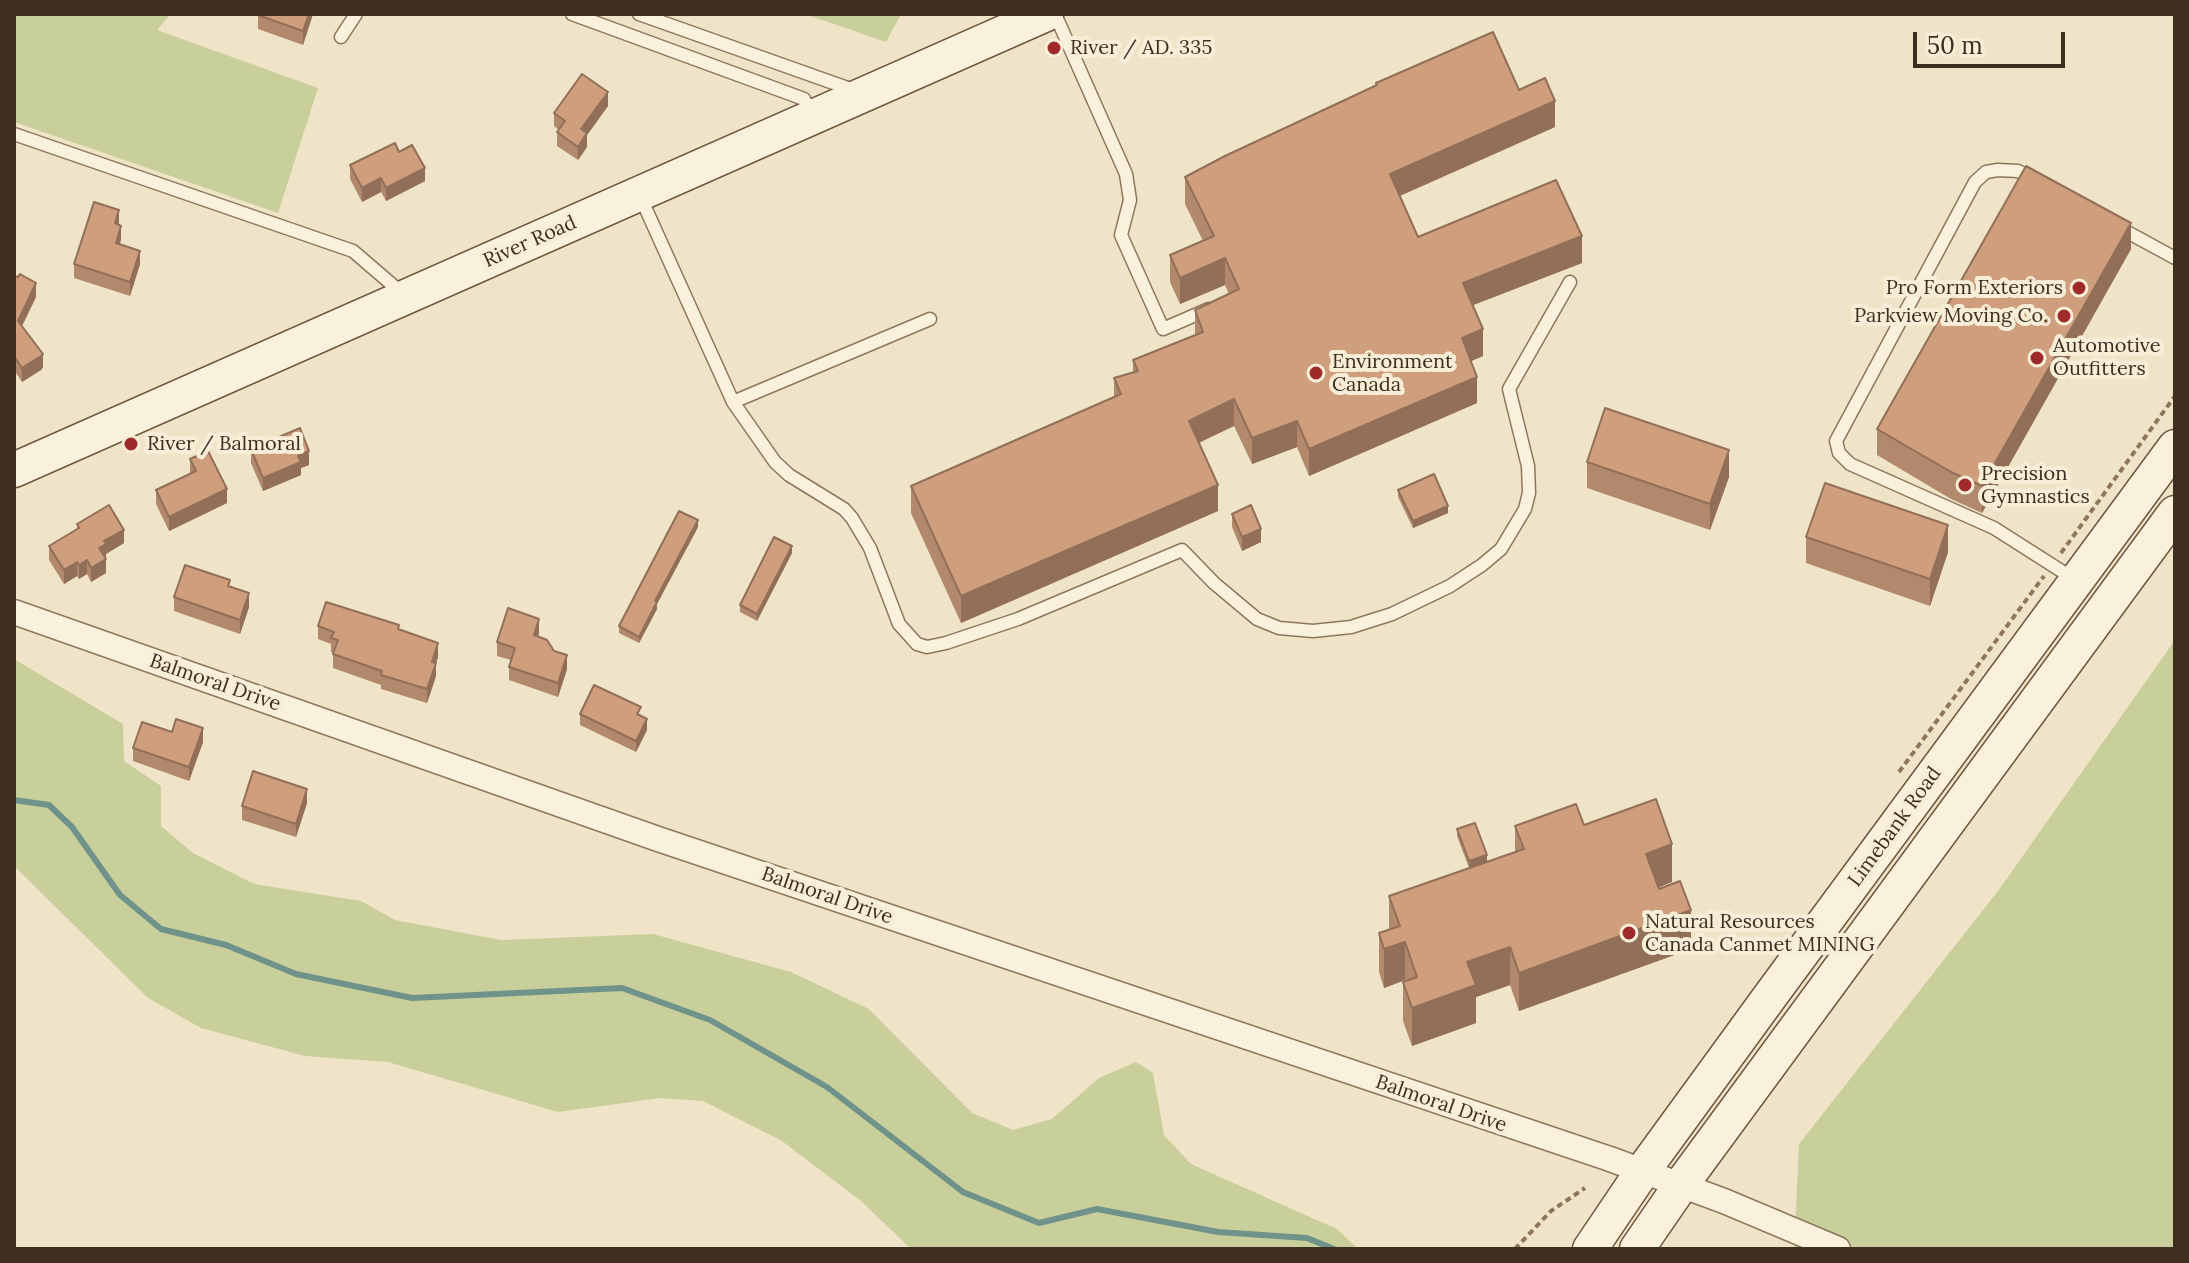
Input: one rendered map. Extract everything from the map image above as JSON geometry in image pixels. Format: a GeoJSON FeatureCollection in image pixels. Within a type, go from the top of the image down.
{"type":"FeatureCollection","features":[{"type":"Feature","properties":{"kind":"main road","name":"River Road"},"geometry":{"type":"LineString","coordinates":[[14,470],[1046,14]]}},
{"type":"Feature","properties":{"kind":"main road","name":"Limebank Road"},"geometry":{"type":"LineString","coordinates":[[1590,1249],[1642,1172],[2175,447]]}},
{"type":"Feature","properties":{"kind":"main road","name":"Limebank Road"},"geometry":{"type":"LineString","coordinates":[[1637,1249],[2175,513]]}},
{"type":"Feature","properties":{"kind":"street","name":"Balmoral Drive"},"geometry":{"type":"LineString","coordinates":[[14,612],[658,839],[1681,1185],[1838,1249]]}},
{"type":"Feature","properties":{"kind":"lane"},"geometry":{"type":"LineString","coordinates":[[341,37],[356,14]]}},
{"type":"Feature","properties":{"kind":"lane"},"geometry":{"type":"LineString","coordinates":[[572,14],[804,99],[812,116]]}},
{"type":"Feature","properties":{"kind":"lane"},"geometry":{"type":"LineString","coordinates":[[639,14],[862,93]]}},
{"type":"Feature","properties":{"kind":"lane"},"geometry":{"type":"LineString","coordinates":[[1055,14],[1126,174],[1130,200],[1121,235],[1163,329],[1220,304]]}},
{"type":"Feature","properties":{"kind":"lane"},"geometry":{"type":"LineString","coordinates":[[14,134],[353,251],[406,297]]}},
{"type":"Feature","properties":{"kind":"lane"},"geometry":{"type":"LineString","coordinates":[[2044,185],[2018,171],[1998,170],[1986,172],[1975,182],[1836,441],[1839,453],[1850,464],[1994,528],[2076,580]]}},
{"type":"Feature","properties":{"kind":"lane"},"geometry":{"type":"LineString","coordinates":[[639,194],[733,402],[775,462],[789,475],[844,509],[852,518],[870,548],[899,624],[917,644],[927,647],[1018,619],[1182,550],[1214,583],[1257,619],[1279,628],[1313,631],[1351,627],[1392,614],[1450,586],[1501,549],[1525,509],[1529,493],[1528,466],[1509,389],[1570,282]]}},
{"type":"Feature","properties":{"kind":"lane"},"geometry":{"type":"LineString","coordinates":[[2107,221],[2175,258]]}},
{"type":"Feature","properties":{"kind":"lane"},"geometry":{"type":"LineString","coordinates":[[733,402],[930,319]]}},
{"type":"Feature","properties":{"kind":"path"},"geometry":{"type":"LineString","coordinates":[[1515,1249],[1551,1211],[1585,1188]]}},
{"type":"Feature","properties":{"kind":"green space"},"geometry":{"type":"Polygon","coordinates":[[[14,14],[171,14],[157,30],[318,88],[278,213],[14,122],[14,14]]]}},
{"type":"Feature","properties":{"kind":"green space"},"geometry":{"type":"Polygon","coordinates":[[[805,14],[901,14],[886,42],[805,14]]]}},
{"type":"Feature","properties":{"kind":"green space"},"geometry":{"type":"Polygon","coordinates":[[[2175,640],[2175,1249],[1794,1249],[1799,1144],[1998,891],[2175,640]]]}},
{"type":"Feature","properties":{"kind":"green space"},"geometry":{"type":"Polygon","coordinates":[[[14,659],[123,724],[124,761],[161,786],[161,826],[193,853],[254,884],[361,901],[395,920],[501,940],[653,934],[791,972],[869,1009],[972,1113],[1013,1130],[1052,1119],[1099,1078],[1136,1062],[1153,1073],[1164,1135],[1191,1164],[1337,1229],[1358,1249],[911,1249],[861,1201],[782,1141],[703,1101],[660,1098],[558,1112],[388,1062],[305,1056],[201,1028],[148,998],[14,866],[14,659]]]}},
{"type":"Feature","properties":{"kind":"building"},"geometry":{"type":"Polygon","coordinates":[[[258,14],[309,14],[303,31],[258,14]]]}},
{"type":"Feature","properties":{"kind":"building","name":"Environment Canada"},"geometry":{"type":"Polygon","coordinates":[[[1493,32],[1519,90],[1545,78],[1555,101],[1390,174],[1418,237],[1556,180],[1582,236],[1463,283],[1483,329],[1462,338],[1477,377],[1309,449],[1297,421],[1252,438],[1234,399],[1189,421],[1218,485],[961,596],[911,486],[1121,394],[1114,378],[1138,371],[1133,360],[1203,332],[1195,310],[1239,289],[1225,258],[1180,278],[1170,255],[1214,236],[1185,177],[1376,83],[1493,32]]]}},
{"type":"Feature","properties":{"kind":"building"},"geometry":{"type":"Polygon","coordinates":[[[582,74],[608,92],[581,129],[587,133],[578,147],[557,132],[565,121],[554,113],[582,74]]]}},
{"type":"Feature","properties":{"kind":"building"},"geometry":{"type":"Polygon","coordinates":[[[395,143],[399,152],[412,145],[425,168],[386,188],[381,178],[362,188],[350,165],[395,143]]]}},
{"type":"Feature","properties":{"kind":"building"},"geometry":{"type":"Polygon","coordinates":[[[2026,166],[2131,223],[1982,486],[1951,472],[1877,429],[2026,166]]]}},
{"type":"Feature","properties":{"kind":"building"},"geometry":{"type":"Polygon","coordinates":[[[94,202],[119,210],[115,223],[121,226],[116,243],[140,251],[130,282],[74,264],[94,202]]]}},
{"type":"Feature","properties":{"kind":"building"},"geometry":{"type":"Polygon","coordinates":[[[20,274],[36,283],[18,321],[43,354],[22,368],[14,356],[14,276],[20,274]]]}},
{"type":"Feature","properties":{"kind":"building"},"geometry":{"type":"Polygon","coordinates":[[[1605,408],[1729,450],[1710,504],[1587,462],[1605,408]]]}},
{"type":"Feature","properties":{"kind":"building"},"geometry":{"type":"Polygon","coordinates":[[[300,428],[309,451],[298,456],[301,462],[263,478],[251,449],[300,428]]]}},
{"type":"Feature","properties":{"kind":"building"},"geometry":{"type":"Polygon","coordinates":[[[208,451],[227,489],[169,517],[156,490],[196,471],[190,459],[208,451]]]}},
{"type":"Feature","properties":{"kind":"building"},"geometry":{"type":"Polygon","coordinates":[[[1434,474],[1448,506],[1413,521],[1398,490],[1434,474]]]}},
{"type":"Feature","properties":{"kind":"building"},"geometry":{"type":"Polygon","coordinates":[[[1825,483],[1948,525],[1930,579],[1806,537],[1825,483]]]}},
{"type":"Feature","properties":{"kind":"building"},"geometry":{"type":"Polygon","coordinates":[[[109,505],[124,530],[104,541],[106,544],[99,548],[106,559],[91,568],[87,560],[64,570],[49,546],[109,505]]]}},
{"type":"Feature","properties":{"kind":"building"},"geometry":{"type":"Polygon","coordinates":[[[1251,505],[1261,529],[1242,537],[1232,514],[1251,505]]]}},
{"type":"Feature","properties":{"kind":"building"},"geometry":{"type":"Polygon","coordinates":[[[679,511],[698,520],[639,637],[619,626],[679,511]]]}},
{"type":"Feature","properties":{"kind":"building"},"geometry":{"type":"Polygon","coordinates":[[[774,537],[792,546],[757,614],[740,605],[774,537]]]}},
{"type":"Feature","properties":{"kind":"building"},"geometry":{"type":"Polygon","coordinates":[[[185,565],[230,580],[228,586],[249,593],[240,620],[174,597],[185,565]]]}},
{"type":"Feature","properties":{"kind":"building"},"geometry":{"type":"Polygon","coordinates":[[[326,602],[399,625],[398,629],[438,643],[432,662],[436,663],[427,689],[381,675],[382,671],[333,654],[338,640],[331,638],[334,632],[318,626],[326,602]]]}},
{"type":"Feature","properties":{"kind":"building"},"geometry":{"type":"Polygon","coordinates":[[[508,608],[539,619],[534,635],[547,640],[554,651],[567,655],[558,683],[509,667],[515,648],[497,642],[508,608]]]}},
{"type":"Feature","properties":{"kind":"building"},"geometry":{"type":"Polygon","coordinates":[[[594,685],[641,707],[637,714],[647,719],[636,741],[580,714],[594,685]]]}},
{"type":"Feature","properties":{"kind":"building"},"geometry":{"type":"Polygon","coordinates":[[[176,719],[203,728],[189,767],[133,748],[142,722],[172,732],[176,719]]]}},
{"type":"Feature","properties":{"kind":"building"},"geometry":{"type":"Polygon","coordinates":[[[253,771],[307,789],[296,824],[242,806],[253,771]]]}},
{"type":"Feature","properties":{"kind":"building"},"geometry":{"type":"Polygon","coordinates":[[[1656,799],[1672,844],[1646,854],[1659,889],[1680,881],[1691,910],[1519,973],[1510,947],[1467,962],[1476,985],[1412,1008],[1403,982],[1417,977],[1405,942],[1384,949],[1379,933],[1400,926],[1389,896],[1524,849],[1515,826],[1576,804],[1584,825],[1656,799]]]}},
{"type":"Feature","properties":{"kind":"building"},"geometry":{"type":"Polygon","coordinates":[[[1475,823],[1487,855],[1469,861],[1457,829],[1475,823]]]}},
{"type":"Feature","properties":{"kind":"waterway"},"geometry":{"type":"LineString","coordinates":[[14,800],[49,805],[72,827],[120,895],[161,929],[226,945],[296,974],[412,998],[622,988],[710,1020],[827,1087],[963,1192],[1039,1223],[1097,1209],[1218,1232],[1307,1238],[1334,1249]]}},
{"type":"Feature","properties":{"kind":"place","name":"River / AD. 335"},"geometry":{"type":"Point","coordinates":[1054,48]}},
{"type":"Feature","properties":{"kind":"place","name":"Pro Form Exteriors"},"geometry":{"type":"Point","coordinates":[2079,288]}},
{"type":"Feature","properties":{"kind":"place","name":"Parkview Moving Co."},"geometry":{"type":"Point","coordinates":[2064,316]}},
{"type":"Feature","properties":{"kind":"place","name":"Automotive Outfitters"},"geometry":{"type":"Point","coordinates":[2037,358]}},
{"type":"Feature","properties":{"kind":"place","name":"Environment Canada"},"geometry":{"type":"Point","coordinates":[1316,373]}},
{"type":"Feature","properties":{"kind":"place","name":"River / Balmoral"},"geometry":{"type":"Point","coordinates":[131,444]}},
{"type":"Feature","properties":{"kind":"place","name":"Precision Gymnastics"},"geometry":{"type":"Point","coordinates":[1965,485]}},
{"type":"Feature","properties":{"kind":"place","name":"Natural Resources Canada Canmet MINING"},"geometry":{"type":"Point","coordinates":[1629,933]}}]}
